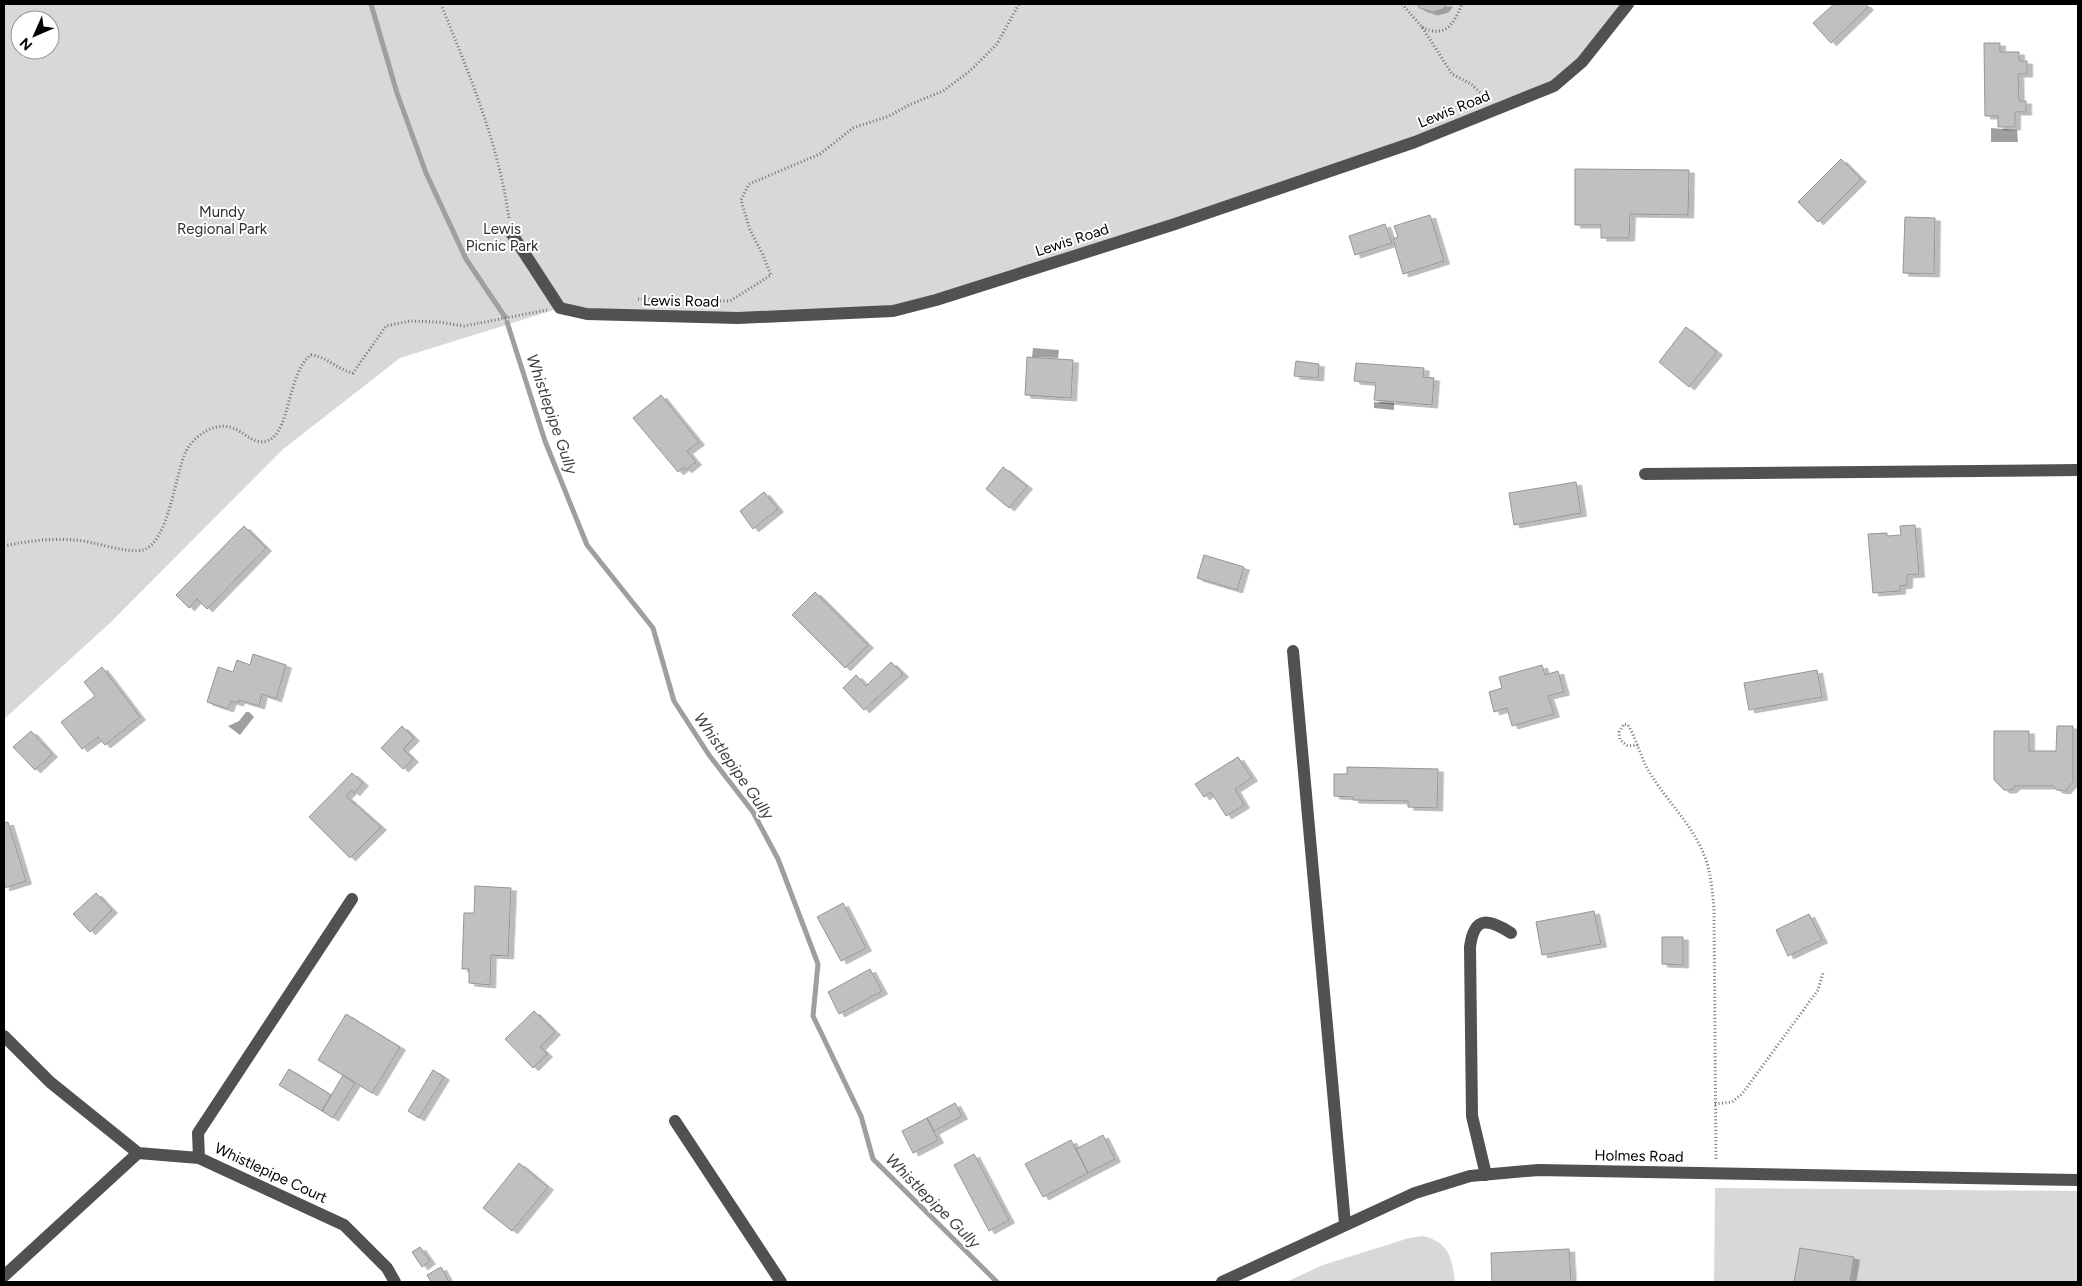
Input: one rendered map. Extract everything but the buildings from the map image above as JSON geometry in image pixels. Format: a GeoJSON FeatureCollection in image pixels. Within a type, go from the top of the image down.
{"type":"FeatureCollection","features":[{"type":"Feature","properties":{"kind":"street","name":"Lewis Road"},"geometry":{"type":"LineString","coordinates":[[560,308],[587,314],[738,318],[893,311],[936,300],[1176,224],[1415,142],[1554,86],[1582,62],[1628,4]]}},
{"type":"Feature","properties":{"kind":"street"},"geometry":{"type":"LineString","coordinates":[[510,231],[560,308]]}},
{"type":"Feature","properties":{"kind":"street"},"geometry":{"type":"LineString","coordinates":[[1645,474],[2078,470]]}},
{"type":"Feature","properties":{"kind":"street"},"geometry":{"type":"LineString","coordinates":[[1293,651],[1344,1224]]}},
{"type":"Feature","properties":{"kind":"street"},"geometry":{"type":"LineString","coordinates":[[199,1158],[198,1133],[352,899]]}},
{"type":"Feature","properties":{"kind":"street"},"geometry":{"type":"LineString","coordinates":[[1486,1175],[1472,1116],[1470,947],[1472,934],[1484,922],[1499,925],[1511,933]]}},
{"type":"Feature","properties":{"kind":"street"},"geometry":{"type":"LineString","coordinates":[[4,1036],[50,1082],[138,1153],[4,1276]]}},
{"type":"Feature","properties":{"kind":"street"},"geometry":{"type":"LineString","coordinates":[[675,1121],[781,1282]]}},
{"type":"Feature","properties":{"kind":"street","name":"Whistlepipe Court"},"geometry":{"type":"LineString","coordinates":[[138,1153],[199,1158],[344,1225],[387,1268],[395,1282]]}},
{"type":"Feature","properties":{"kind":"street","name":"Holmes Road"},"geometry":{"type":"LineString","coordinates":[[1222,1282],[1415,1192],[1470,1176],[1538,1170],[2078,1180]]}},
{"type":"Feature","properties":{"kind":"path"},"geometry":{"type":"LineString","coordinates":[[441,4],[479,100],[494,148],[506,195],[510,231]]}},
{"type":"Feature","properties":{"kind":"path"},"geometry":{"type":"LineString","coordinates":[[712,301],[730,301],[771,275],[750,230],[740,200],[749,184],[820,154],[853,128],[889,116],[909,104],[943,91],[970,71],[997,44],[1019,4]]}},
{"type":"Feature","properties":{"kind":"path"},"geometry":{"type":"LineString","coordinates":[[1402,4],[1422,27],[1452,74],[1471,84],[1499,108]]}},
{"type":"Feature","properties":{"kind":"path"},"geometry":{"type":"LineString","coordinates":[[1422,27],[1432,33],[1440,32],[1450,26],[1462,4]]}},
{"type":"Feature","properties":{"kind":"path"},"geometry":{"type":"LineString","coordinates":[[636,299],[676,300]]}},
{"type":"Feature","properties":{"kind":"path"},"geometry":{"type":"LineString","coordinates":[[4,546],[27,541],[76,540],[125,549],[143,550],[155,542],[165,520],[178,470],[192,440],[206,431],[222,426],[232,427],[258,441],[267,441],[276,436],[281,426],[292,389],[306,359],[311,356],[319,356],[347,372],[353,372],[386,326],[410,321],[439,322],[464,326],[560,308]]}},
{"type":"Feature","properties":{"kind":"path"},"geometry":{"type":"LineString","coordinates":[[1638,745],[1628,746],[1620,740],[1618,732],[1624,724],[1628,725],[1638,745],[1646,764],[1694,835],[1704,855],[1710,875],[1714,908],[1716,1173]]}},
{"type":"Feature","properties":{"kind":"path"},"geometry":{"type":"LineString","coordinates":[[1715,1104],[1732,1102],[1742,1094],[1818,990],[1823,973]]}},
{"type":"Feature","properties":{"kind":"green space","name":"Mundy Regional Park"},"geometry":{"type":"Polygon","coordinates":[[[4,4],[1630,4],[1554,86],[1415,142],[893,311],[738,318],[560,308],[400,358],[282,450],[109,624],[4,719],[4,4]]]}},
{"type":"Feature","properties":{"kind":"green space"},"geometry":{"type":"Polygon","coordinates":[[[1715,1188],[2078,1191],[2078,1282],[1714,1282],[1715,1188]]]}},
{"type":"Feature","properties":{"kind":"green space"},"geometry":{"type":"Polygon","coordinates":[[[1423,1236],[1439,1242],[1448,1252],[1455,1282],[1286,1282],[1323,1265],[1409,1238],[1423,1236]]]}},
{"type":"Feature","properties":{"kind":"shaded area"},"geometry":{"type":"Polygon","coordinates":[[[1991,128],[2017,130],[2018,142],[1991,142],[1991,128]]]}},
{"type":"Feature","properties":{"kind":"shaded area"},"geometry":{"type":"Polygon","coordinates":[[[1033,348],[1059,350],[1058,358],[1032,357],[1033,348]]]}},
{"type":"Feature","properties":{"kind":"shaded area"},"geometry":{"type":"Polygon","coordinates":[[[1374,402],[1394,403],[1394,410],[1374,408],[1374,402]]]}},
{"type":"Feature","properties":{"kind":"shaded area"},"geometry":{"type":"Polygon","coordinates":[[[246,712],[249,712],[254,717],[240,735],[228,726],[239,721],[246,712]]]}},
{"type":"Feature","properties":{"kind":"waterway","name":"Whistlepipe Gully"},"geometry":{"type":"LineString","coordinates":[[371,4],[397,93],[426,173],[466,259],[505,317]]}},
{"type":"Feature","properties":{"kind":"waterway","name":"Whistlepipe Gully"},"geometry":{"type":"LineString","coordinates":[[507,322],[545,441],[587,545],[653,628],[674,701],[709,755],[753,812],[778,859],[818,964],[813,1016],[861,1116],[873,1159],[997,1282]]}},
{"type":"Feature","properties":{"kind":"park label","name":"Lewis Picnic Park"},"geometry":{"type":"Point","coordinates":[502,238]}}]}
